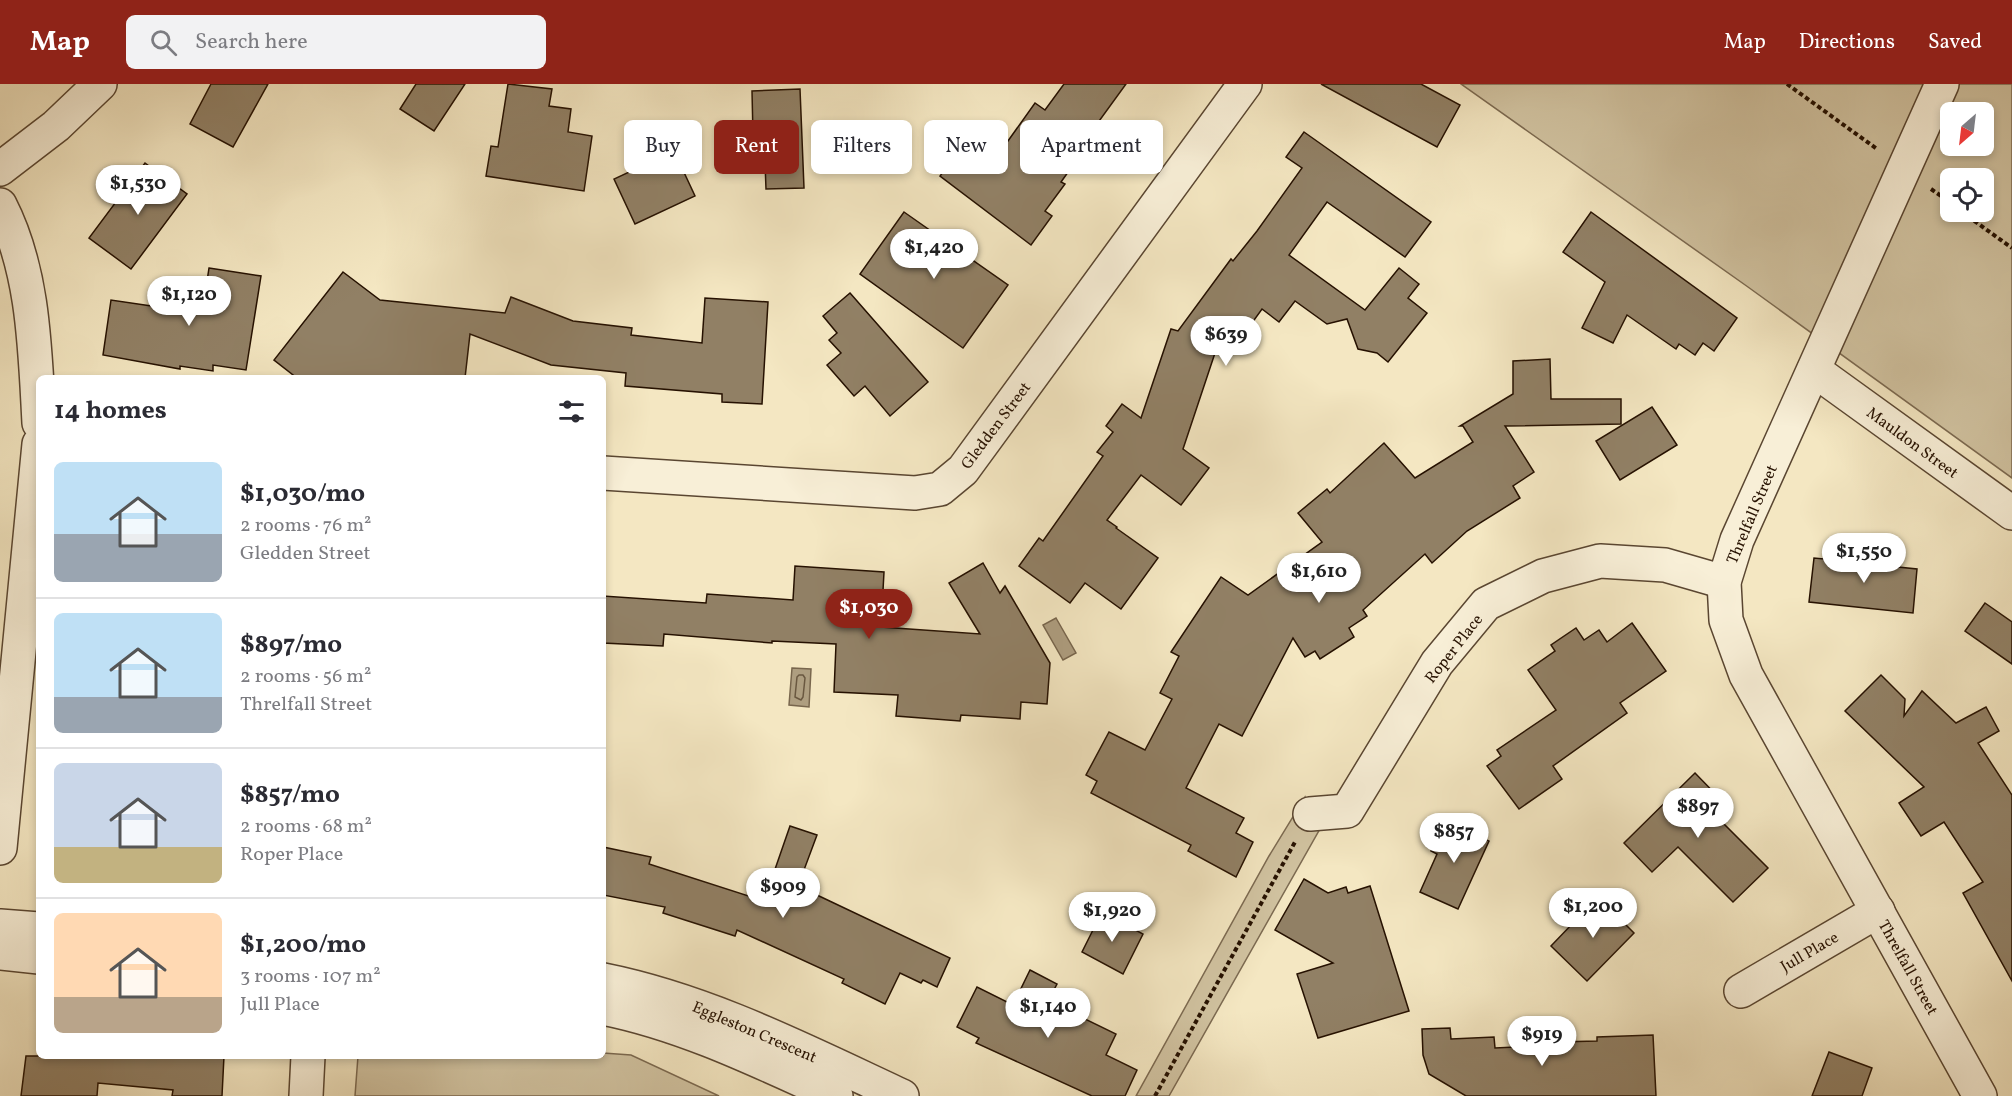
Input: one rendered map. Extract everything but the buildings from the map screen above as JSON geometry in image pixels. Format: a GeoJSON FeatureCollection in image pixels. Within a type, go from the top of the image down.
{"type":"FeatureCollection","features":[{"type":"Feature","properties":{"kind":"street"},"geometry":{"type":"LineString","coordinates":[[0,169],[56,126],[100,84]]}},
{"type":"Feature","properties":{"kind":"street","name":"Gledden Street"},"geometry":{"type":"LineString","coordinates":[[606,473],[915,493],[940,489],[963,470],[1245,84]]}},
{"type":"Feature","properties":{"kind":"street","name":"Threlfall Street"},"geometry":{"type":"LineString","coordinates":[[1942,84],[1737,540],[1724,582],[1726,620],[1746,675],[1980,1096]]}},
{"type":"Feature","properties":{"kind":"street"},"geometry":{"type":"LineString","coordinates":[[0,205],[9,222],[22,265],[34,344],[36,376]]}},
{"type":"Feature","properties":{"kind":"street","name":"Mauldon Street"},"geometry":{"type":"LineString","coordinates":[[1814,370],[2012,513]]}},
{"type":"Feature","properties":{"kind":"street"},"geometry":{"type":"LineString","coordinates":[[0,848],[36,475]]}},
{"type":"Feature","properties":{"kind":"street","name":"Roper Place"},"geometry":{"type":"LineString","coordinates":[[1310,814],[1347,811],[1437,663],[1486,604],[1543,576],[1600,561],[1665,565],[1724,582]]}},
{"type":"Feature","properties":{"kind":"street","name":"Jull Place"},"geometry":{"type":"LineString","coordinates":[[1741,991],[1878,911]]}},
{"type":"Feature","properties":{"kind":"street"},"geometry":{"type":"LineString","coordinates":[[0,926],[36,929]]}},
{"type":"Feature","properties":{"kind":"street"},"geometry":{"type":"LineString","coordinates":[[0,953],[36,957]]}},
{"type":"Feature","properties":{"kind":"street","name":"Eggleston Crescent"},"geometry":{"type":"LineString","coordinates":[[606,981],[692,1003],[786,1042],[902,1096]]}},
{"type":"Feature","properties":{"kind":"street","name":"Eggleston Crescent"},"geometry":{"type":"LineString","coordinates":[[606,1009],[683,1030],[836,1096]]}},
{"type":"Feature","properties":{"kind":"street"},"geometry":{"type":"LineString","coordinates":[[306,1096],[308,1059]]}},
{"type":"Feature","properties":{"kind":"path"},"geometry":{"type":"LineString","coordinates":[[1787,84],[1940,195]]}},
{"type":"Feature","properties":{"kind":"path"},"geometry":{"type":"LineString","coordinates":[[1976,222],[2012,248]]}},
{"type":"Feature","properties":{"kind":"path"},"geometry":{"type":"LineString","coordinates":[[1155,1096],[1310,814]]}},
{"type":"Feature","properties":{"kind":"shaded area"},"geometry":{"type":"Polygon","coordinates":[[[1461,84],[2012,84],[2012,478],[1748,287],[1461,84]]]}},
{"type":"Feature","properties":{"kind":"shaded area"},"geometry":{"type":"Polygon","coordinates":[[[1305,797],[1310,814],[1321,827],[1169,1096],[1136,1096],[1269,856],[1305,797]]]}},
{"type":"Feature","properties":{"kind":"shaded area"},"geometry":{"type":"Polygon","coordinates":[[[606,1053],[631,1055],[719,1096],[355,1096],[358,1059],[606,1059],[606,1053]]]}},
{"type":"Feature","properties":{"kind":"water"},"geometry":{"type":"Polygon","coordinates":[[[1056,618],[1076,653],[1063,660],[1043,625],[1056,618]]]}},
{"type":"Feature","properties":{"kind":"water"},"geometry":{"type":"Polygon","coordinates":[[[792,668],[811,669],[809,707],[789,705],[792,668]]]}}]}
